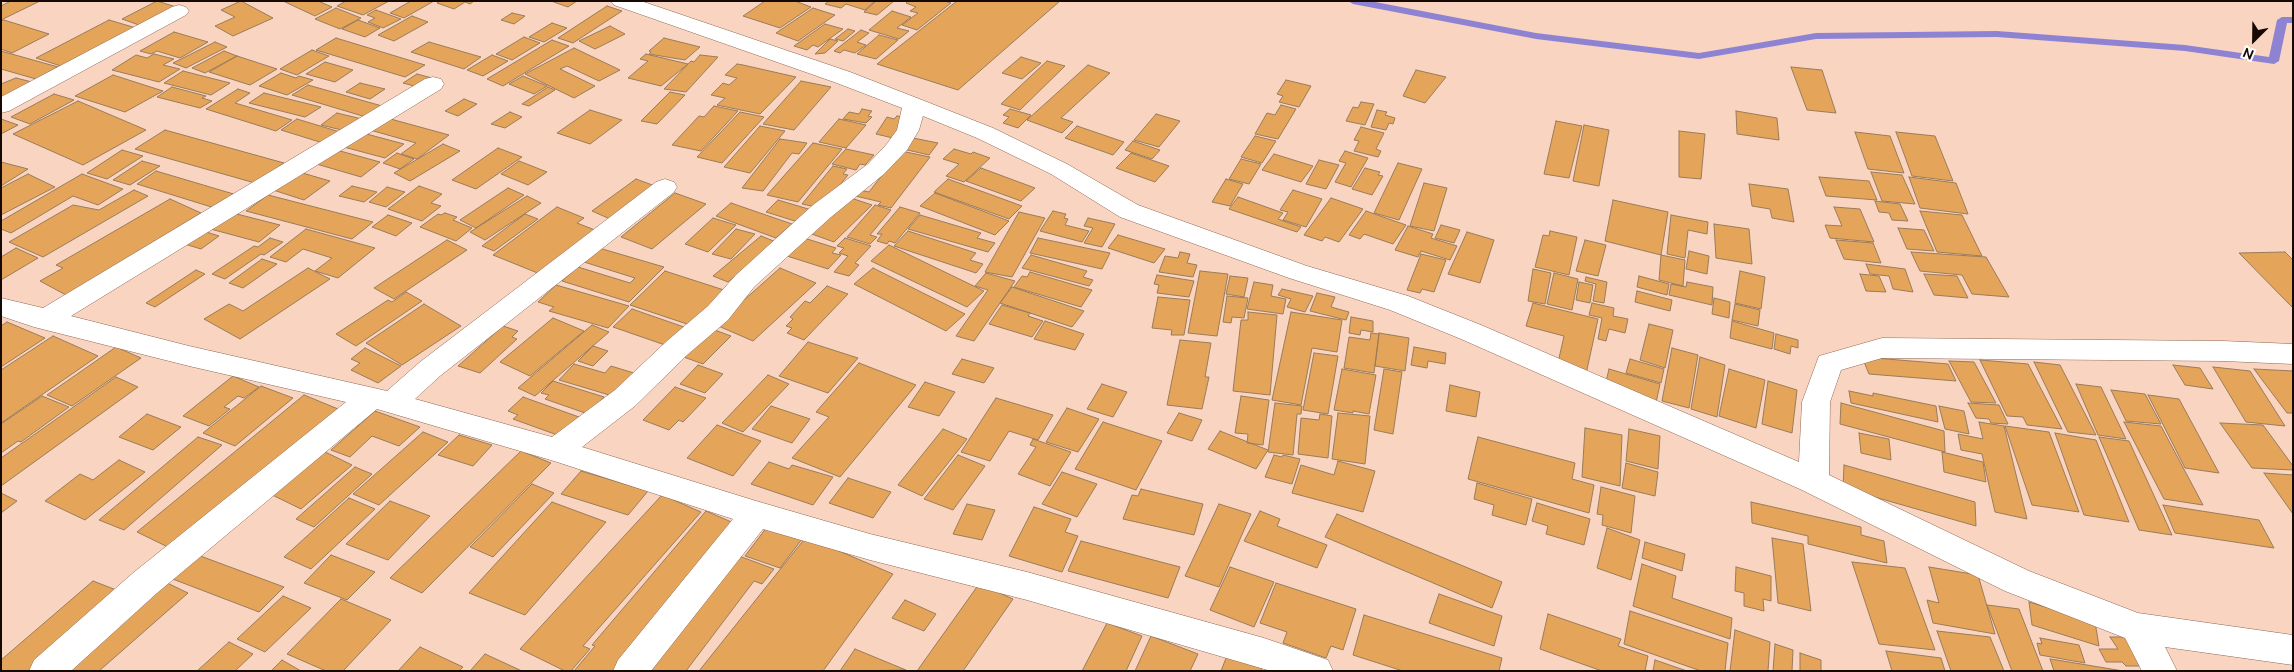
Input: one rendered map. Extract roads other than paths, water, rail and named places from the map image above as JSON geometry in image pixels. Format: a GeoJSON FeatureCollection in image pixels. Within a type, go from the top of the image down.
{"type":"FeatureCollection","features":[{"type":"Feature","properties":{"kind":"street"},"geometry":{"type":"LineString","coordinates":[[621,1],[747,44],[914,105],[984,133],[1059,169],[1130,211],[1298,272],[1417,310],[1471,332],[1813,481],[2016,581],[2137,628],[2293,650]]}},
{"type":"Feature","properties":{"kind":"street"},"geometry":{"type":"LineString","coordinates":[[1,106],[179,11]]}},
{"type":"Feature","properties":{"kind":"street"},"geometry":{"type":"LineString","coordinates":[[44,320],[432,84]]}},
{"type":"Feature","properties":{"kind":"street"},"geometry":{"type":"LineString","coordinates":[[556,450],[625,398],[677,348],[718,313],[745,282],[822,212],[876,169],[895,150],[908,130],[914,105]]}},
{"type":"Feature","properties":{"kind":"street"},"geometry":{"type":"LineString","coordinates":[[46,671],[145,583],[381,400],[430,369],[665,187]]}},
{"type":"Feature","properties":{"kind":"street"},"geometry":{"type":"LineString","coordinates":[[1,307],[44,320],[189,356],[381,400],[556,450],[756,514],[1036,589],[1264,653],[1316,671]]}},
{"type":"Feature","properties":{"kind":"street"},"geometry":{"type":"LineString","coordinates":[[1813,481],[1816,402],[1829,363],[1882,348],[2039,348],[2293,354]]}},
{"type":"Feature","properties":{"kind":"street"},"geometry":{"type":"LineString","coordinates":[[630,671],[756,514]]}},
{"type":"Feature","properties":{"kind":"street"},"geometry":{"type":"LineString","coordinates":[[2137,628],[2160,671]]}},
{"type":"Feature","properties":{"kind":"waterway"},"geometry":{"type":"LineString","coordinates":[[1353,1],[1536,36],[1699,56],[1816,36],[1997,34],[2185,48],[2274,61],[2282,20],[2293,20]]}}]}
